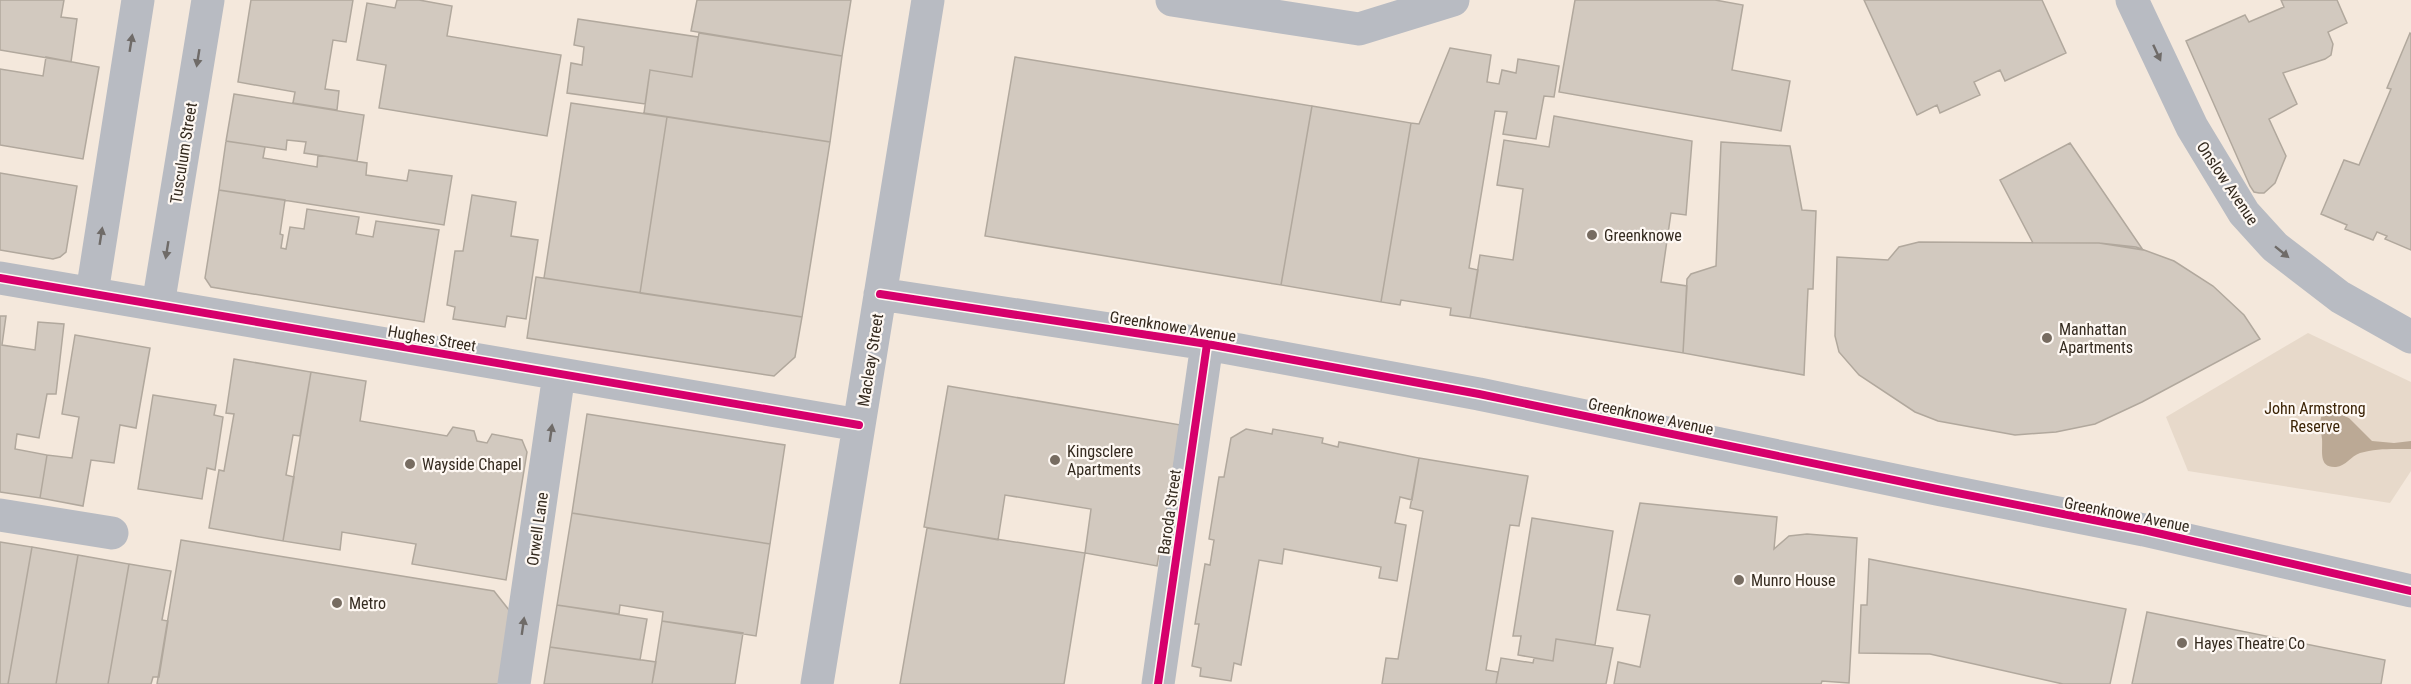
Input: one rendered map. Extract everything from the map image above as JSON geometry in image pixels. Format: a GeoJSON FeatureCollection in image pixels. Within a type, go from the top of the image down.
{"type":"FeatureCollection","features":[{"type":"Feature","properties":{"kind":"street"},"geometry":{"type":"LineString","coordinates":[[92,293],[138,0]]}},
{"type":"Feature","properties":{"kind":"street","name":"Tusculum Street"},"geometry":{"type":"LineString","coordinates":[[158,305],[208,0]]}},
{"type":"Feature","properties":{"kind":"street","name":"Macleay Street"},"geometry":{"type":"LineString","coordinates":[[817,684],[928,0]]}},
{"type":"Feature","properties":{"kind":"street"},"geometry":{"type":"LineString","coordinates":[[1172,0],[1359,29],[1453,0]]}},
{"type":"Feature","properties":{"kind":"street","name":"Onslow Avenue"},"geometry":{"type":"LineString","coordinates":[[2132,0],[2192,127],[2244,213],[2275,247],[2340,297],[2411,337]]}},
{"type":"Feature","properties":{"kind":"street","name":"Hughes Street"},"geometry":{"type":"LineString","coordinates":[[0,278],[859,425]]}},
{"type":"Feature","properties":{"kind":"street","name":"Greenknowe Avenue"},"geometry":{"type":"LineString","coordinates":[[880,294],[1207,344],[1479,394],[2144,530],[2411,591]]}},
{"type":"Feature","properties":{"kind":"street","name":"Baroda Street"},"geometry":{"type":"LineString","coordinates":[[1158,684],[1207,344]]}},
{"type":"Feature","properties":{"kind":"street","name":"Orwell Lane"},"geometry":{"type":"LineString","coordinates":[[514,684],[559,374]]}},
{"type":"Feature","properties":{"kind":"street"},"geometry":{"type":"LineString","coordinates":[[0,515],[112,533]]}},
{"type":"Feature","properties":{"kind":"green space","name":"John Armstrong Reserve"},"geometry":{"type":"Polygon","coordinates":[[[2308,333],[2411,382],[2411,471],[2390,503],[2188,471],[2166,417],[2308,333]]]}},
{"type":"Feature","properties":{"kind":"shaded area"},"geometry":{"type":"Polygon","coordinates":[[[2335,412],[2349,418],[2372,441],[2394,443],[2411,441],[2411,449],[2366,451],[2357,454],[2340,466],[2330,467],[2326,465],[2323,458],[2320,420],[2321,417],[2335,412]]]}},
{"type":"Feature","properties":{"kind":"building"},"geometry":{"type":"Polygon","coordinates":[[[0,0],[64,0],[61,17],[77,19],[71,62],[0,50],[0,0]]]}},
{"type":"Feature","properties":{"kind":"building"},"geometry":{"type":"Polygon","coordinates":[[[251,0],[353,0],[346,42],[333,40],[325,89],[339,91],[337,110],[293,103],[295,92],[238,82],[251,0]]]}},
{"type":"Feature","properties":{"kind":"building"},"geometry":{"type":"Polygon","coordinates":[[[397,0],[419,0],[452,6],[447,36],[561,55],[547,136],[379,108],[386,65],[357,60],[367,3],[395,8],[397,0]]]}},
{"type":"Feature","properties":{"kind":"building"},"geometry":{"type":"Polygon","coordinates":[[[697,0],[851,0],[842,56],[691,31],[697,0]]]}},
{"type":"Feature","properties":{"kind":"building"},"geometry":{"type":"Polygon","coordinates":[[[1575,0],[1715,0],[1743,5],[1732,70],[1790,81],[1781,131],[1559,92],[1575,0]]]}},
{"type":"Feature","properties":{"kind":"building"},"geometry":{"type":"Polygon","coordinates":[[[1864,0],[2042,0],[2066,53],[2005,81],[2000,70],[1974,82],[1980,95],[1940,113],[1937,105],[1917,115],[1864,0]]]}},
{"type":"Feature","properties":{"kind":"building"},"geometry":{"type":"Polygon","coordinates":[[[2281,0],[2337,0],[2347,23],[2328,32],[2333,44],[2331,55],[2283,73],[2297,104],[2269,119],[2286,156],[2275,183],[2264,193],[2259,193],[2254,192],[2250,186],[2186,41],[2245,15],[2249,22],[2284,7],[2281,0]]]}},
{"type":"Feature","properties":{"kind":"building"},"geometry":{"type":"Polygon","coordinates":[[[578,19],[698,37],[692,77],[650,70],[645,104],[567,93],[571,63],[582,65],[584,47],[574,45],[578,19]]]}},
{"type":"Feature","properties":{"kind":"building"},"geometry":{"type":"Polygon","coordinates":[[[699,33],[842,56],[830,142],[644,113],[650,70],[692,77],[699,33]]]}},
{"type":"Feature","properties":{"kind":"building"},"geometry":{"type":"Polygon","coordinates":[[[2410,33],[2411,250],[2385,239],[2387,236],[2377,232],[2373,240],[2345,229],[2347,225],[2321,214],[2344,160],[2359,165],[2391,89],[2387,88],[2410,33]]]}},
{"type":"Feature","properties":{"kind":"building"},"geometry":{"type":"Polygon","coordinates":[[[1450,48],[1491,55],[1487,82],[1499,84],[1502,70],[1516,73],[1518,59],[1559,66],[1554,97],[1544,96],[1536,139],[1503,134],[1507,112],[1495,111],[1469,268],[1478,270],[1470,318],[1450,315],[1451,308],[1401,300],[1400,305],[1381,302],[1411,123],[1419,124],[1450,48]]]}},
{"type":"Feature","properties":{"kind":"building"},"geometry":{"type":"Polygon","coordinates":[[[46,57],[99,67],[83,159],[0,145],[0,69],[43,76],[46,57]]]}},
{"type":"Feature","properties":{"kind":"building"},"geometry":{"type":"Polygon","coordinates":[[[1015,57],[1312,106],[1281,285],[985,236],[1015,57]]]}},
{"type":"Feature","properties":{"kind":"building"},"geometry":{"type":"Polygon","coordinates":[[[234,94],[364,115],[357,161],[304,153],[306,142],[287,140],[286,150],[226,141],[234,94]]]}},
{"type":"Feature","properties":{"kind":"building"},"geometry":{"type":"Polygon","coordinates":[[[571,103],[667,117],[640,293],[544,278],[571,103]]]}},
{"type":"Feature","properties":{"kind":"building"},"geometry":{"type":"Polygon","coordinates":[[[1312,106],[1411,123],[1381,302],[1281,285],[1312,106]]]}},
{"type":"Feature","properties":{"kind":"building","name":"Greenknowe"},"geometry":{"type":"Polygon","coordinates":[[[1554,116],[1692,141],[1686,215],[1671,213],[1661,282],[1687,286],[1683,353],[1470,318],[1480,255],[1513,260],[1523,189],[1497,185],[1504,140],[1549,147],[1554,116]]]}},
{"type":"Feature","properties":{"kind":"building"},"geometry":{"type":"Polygon","coordinates":[[[667,117],[830,142],[802,317],[640,293],[667,117]]]}},
{"type":"Feature","properties":{"kind":"building"},"geometry":{"type":"Polygon","coordinates":[[[226,141],[265,147],[263,158],[317,167],[318,155],[367,163],[366,175],[407,181],[409,170],[452,176],[444,225],[219,190],[226,141]]]}},
{"type":"Feature","properties":{"kind":"building"},"geometry":{"type":"Polygon","coordinates":[[[1721,142],[1790,146],[1802,210],[1816,211],[1813,289],[1808,289],[1804,375],[1683,353],[1687,279],[1691,274],[1716,266],[1721,142]]]}},
{"type":"Feature","properties":{"kind":"building"},"geometry":{"type":"Polygon","coordinates":[[[2070,143],[2143,250],[2099,243],[2033,243],[2000,180],[2070,143]]]}},
{"type":"Feature","properties":{"kind":"building"},"geometry":{"type":"Polygon","coordinates":[[[0,173],[77,186],[66,252],[60,257],[53,259],[0,250],[0,173]]]}},
{"type":"Feature","properties":{"kind":"building"},"geometry":{"type":"Polygon","coordinates":[[[219,190],[285,200],[280,234],[283,235],[281,248],[286,249],[290,227],[304,229],[307,209],[359,217],[356,234],[373,237],[376,221],[439,230],[424,322],[211,287],[205,278],[219,190]]]}},
{"type":"Feature","properties":{"kind":"building"},"geometry":{"type":"Polygon","coordinates":[[[472,195],[516,202],[511,236],[538,240],[526,319],[507,316],[505,327],[453,319],[455,307],[447,305],[455,251],[463,251],[472,195]]]}},
{"type":"Feature","properties":{"kind":"building","name":"Manhattan Apartments"},"geometry":{"type":"Polygon","coordinates":[[[1919,242],[2099,243],[2136,247],[2174,261],[2213,286],[2244,315],[2260,339],[2142,402],[2095,424],[2056,432],[2015,435],[1938,421],[1915,412],[1859,375],[1839,352],[1835,336],[1837,257],[1888,260],[1899,247],[1919,242]]]}},
{"type":"Feature","properties":{"kind":"building"},"geometry":{"type":"Polygon","coordinates":[[[536,277],[802,317],[795,357],[774,376],[527,338],[536,277]]]}},
{"type":"Feature","properties":{"kind":"building"},"geometry":{"type":"Polygon","coordinates":[[[0,316],[6,316],[2,345],[35,350],[38,322],[64,324],[56,394],[47,394],[39,438],[17,434],[15,449],[47,455],[40,498],[0,492],[0,316]]]}},
{"type":"Feature","properties":{"kind":"building"},"geometry":{"type":"Polygon","coordinates":[[[75,335],[150,348],[136,428],[120,425],[114,463],[91,460],[83,506],[40,498],[47,455],[72,458],[79,417],[62,414],[75,335]]]}},
{"type":"Feature","properties":{"kind":"building"},"geometry":{"type":"Polygon","coordinates":[[[234,359],[311,372],[300,436],[293,435],[286,475],[294,477],[283,541],[209,528],[219,470],[224,471],[234,414],[226,413],[234,359]]]}},
{"type":"Feature","properties":{"kind":"building","name":"Wayside Chapel"},"geometry":{"type":"Polygon","coordinates":[[[311,372],[366,381],[360,421],[447,436],[453,427],[474,431],[477,441],[487,443],[492,434],[522,440],[527,452],[506,580],[412,564],[416,544],[342,532],[340,550],[283,541],[311,372]]]}},
{"type":"Feature","properties":{"kind":"building","name":"Kingsclere Apartments"},"geometry":{"type":"Polygon","coordinates":[[[948,386],[1181,425],[1157,566],[1085,553],[1091,509],[1005,495],[998,540],[924,527],[948,386]]]}},
{"type":"Feature","properties":{"kind":"building"},"geometry":{"type":"Polygon","coordinates":[[[153,395],[216,405],[214,415],[223,417],[215,470],[207,468],[202,499],[138,489],[153,395]]]}},
{"type":"Feature","properties":{"kind":"building"},"geometry":{"type":"Polygon","coordinates":[[[587,414],[785,445],[770,544],[572,513],[587,414]]]}},
{"type":"Feature","properties":{"kind":"building"},"geometry":{"type":"Polygon","coordinates":[[[1246,429],[1272,434],[1273,429],[1323,438],[1322,443],[1338,447],[1339,442],[1419,458],[1412,500],[1400,497],[1395,523],[1406,525],[1397,581],[1379,578],[1381,567],[1284,549],[1282,564],[1259,560],[1241,665],[1234,663],[1231,681],[1200,676],[1201,668],[1192,666],[1199,624],[1195,624],[1205,564],[1210,565],[1214,540],[1209,539],[1219,477],[1224,477],[1231,438],[1246,429]]]}},
{"type":"Feature","properties":{"kind":"building"},"geometry":{"type":"Polygon","coordinates":[[[1419,458],[1528,476],[1519,526],[1510,525],[1486,670],[1498,672],[1496,684],[1382,684],[1386,658],[1398,659],[1423,511],[1410,508],[1419,458]]]}},
{"type":"Feature","properties":{"kind":"building","name":"Munro House"},"geometry":{"type":"Polygon","coordinates":[[[1640,503],[1777,517],[1774,549],[1789,536],[1807,534],[1857,538],[1849,683],[1822,681],[1821,684],[1614,684],[1618,662],[1640,667],[1650,615],[1617,610],[1640,503]]]}},
{"type":"Feature","properties":{"kind":"building"},"geometry":{"type":"Polygon","coordinates":[[[572,513],[770,544],[756,636],[662,621],[663,612],[620,605],[619,614],[557,605],[572,513]]]}},
{"type":"Feature","properties":{"kind":"building"},"geometry":{"type":"Polygon","coordinates":[[[1532,518],[1613,531],[1595,645],[1556,639],[1553,661],[1518,655],[1521,636],[1513,636],[1532,518]]]}},
{"type":"Feature","properties":{"kind":"building"},"geometry":{"type":"Polygon","coordinates":[[[927,528],[1085,553],[1064,684],[900,684],[927,528]]]}},
{"type":"Feature","properties":{"kind":"building","name":"Metro"},"geometry":{"type":"Polygon","coordinates":[[[181,540],[494,591],[513,615],[501,684],[157,684],[181,540]]]}},
{"type":"Feature","properties":{"kind":"building"},"geometry":{"type":"Polygon","coordinates":[[[0,542],[32,547],[8,684],[0,684],[0,542]]]}},
{"type":"Feature","properties":{"kind":"building"},"geometry":{"type":"Polygon","coordinates":[[[32,547],[78,555],[56,684],[8,684],[32,547]]]}},
{"type":"Feature","properties":{"kind":"building"},"geometry":{"type":"Polygon","coordinates":[[[78,555],[129,564],[108,684],[56,684],[78,555]]]}},
{"type":"Feature","properties":{"kind":"building"},"geometry":{"type":"Polygon","coordinates":[[[1869,559],[2126,609],[2110,684],[2063,684],[1930,654],[1859,653],[1861,605],[1867,605],[1869,559]]]}},
{"type":"Feature","properties":{"kind":"building"},"geometry":{"type":"Polygon","coordinates":[[[129,564],[171,571],[162,620],[168,621],[159,677],[153,677],[151,684],[108,684],[129,564]]]}},
{"type":"Feature","properties":{"kind":"building"},"geometry":{"type":"Polygon","coordinates":[[[557,605],[647,619],[640,660],[550,647],[557,605]]]}},
{"type":"Feature","properties":{"kind":"building"},"geometry":{"type":"Polygon","coordinates":[[[2147,612],[2385,660],[2381,684],[2132,684],[2147,612]]]}},
{"type":"Feature","properties":{"kind":"building"},"geometry":{"type":"Polygon","coordinates":[[[662,621],[743,633],[735,684],[652,684],[662,621]]]}},
{"type":"Feature","properties":{"kind":"building"},"geometry":{"type":"Polygon","coordinates":[[[1556,639],[1613,648],[1606,684],[1496,684],[1501,658],[1533,663],[1534,658],[1553,661],[1556,639]]]}},
{"type":"Feature","properties":{"kind":"building"},"geometry":{"type":"Polygon","coordinates":[[[550,647],[656,662],[652,684],[544,684],[550,647]]]}},
{"type":"Feature","properties":{"kind":"cycle path"},"geometry":{"type":"LineString","coordinates":[[0,278],[859,425]]}},
{"type":"Feature","properties":{"kind":"cycle path"},"geometry":{"type":"LineString","coordinates":[[880,294],[1207,344],[1479,394],[2144,530],[2411,591]]}},
{"type":"Feature","properties":{"kind":"cycle path"},"geometry":{"type":"LineString","coordinates":[[1158,684],[1207,344]]}},
{"type":"Feature","properties":{"kind":"place","name":"Greenknowe"},"geometry":{"type":"Point","coordinates":[1592,235]}},
{"type":"Feature","properties":{"kind":"place","name":"Manhattan Apartments"},"geometry":{"type":"Point","coordinates":[2047,338]}},
{"type":"Feature","properties":{"kind":"place","name":"Kingsclere Apartments"},"geometry":{"type":"Point","coordinates":[1055,460]}},
{"type":"Feature","properties":{"kind":"place","name":"Wayside Chapel"},"geometry":{"type":"Point","coordinates":[410,464]}},
{"type":"Feature","properties":{"kind":"place","name":"Munro House"},"geometry":{"type":"Point","coordinates":[1739,580]}},
{"type":"Feature","properties":{"kind":"place","name":"Metro"},"geometry":{"type":"Point","coordinates":[337,603]}},
{"type":"Feature","properties":{"kind":"place","name":"Hayes Theatre Co"},"geometry":{"type":"Point","coordinates":[2182,643]}}]}
